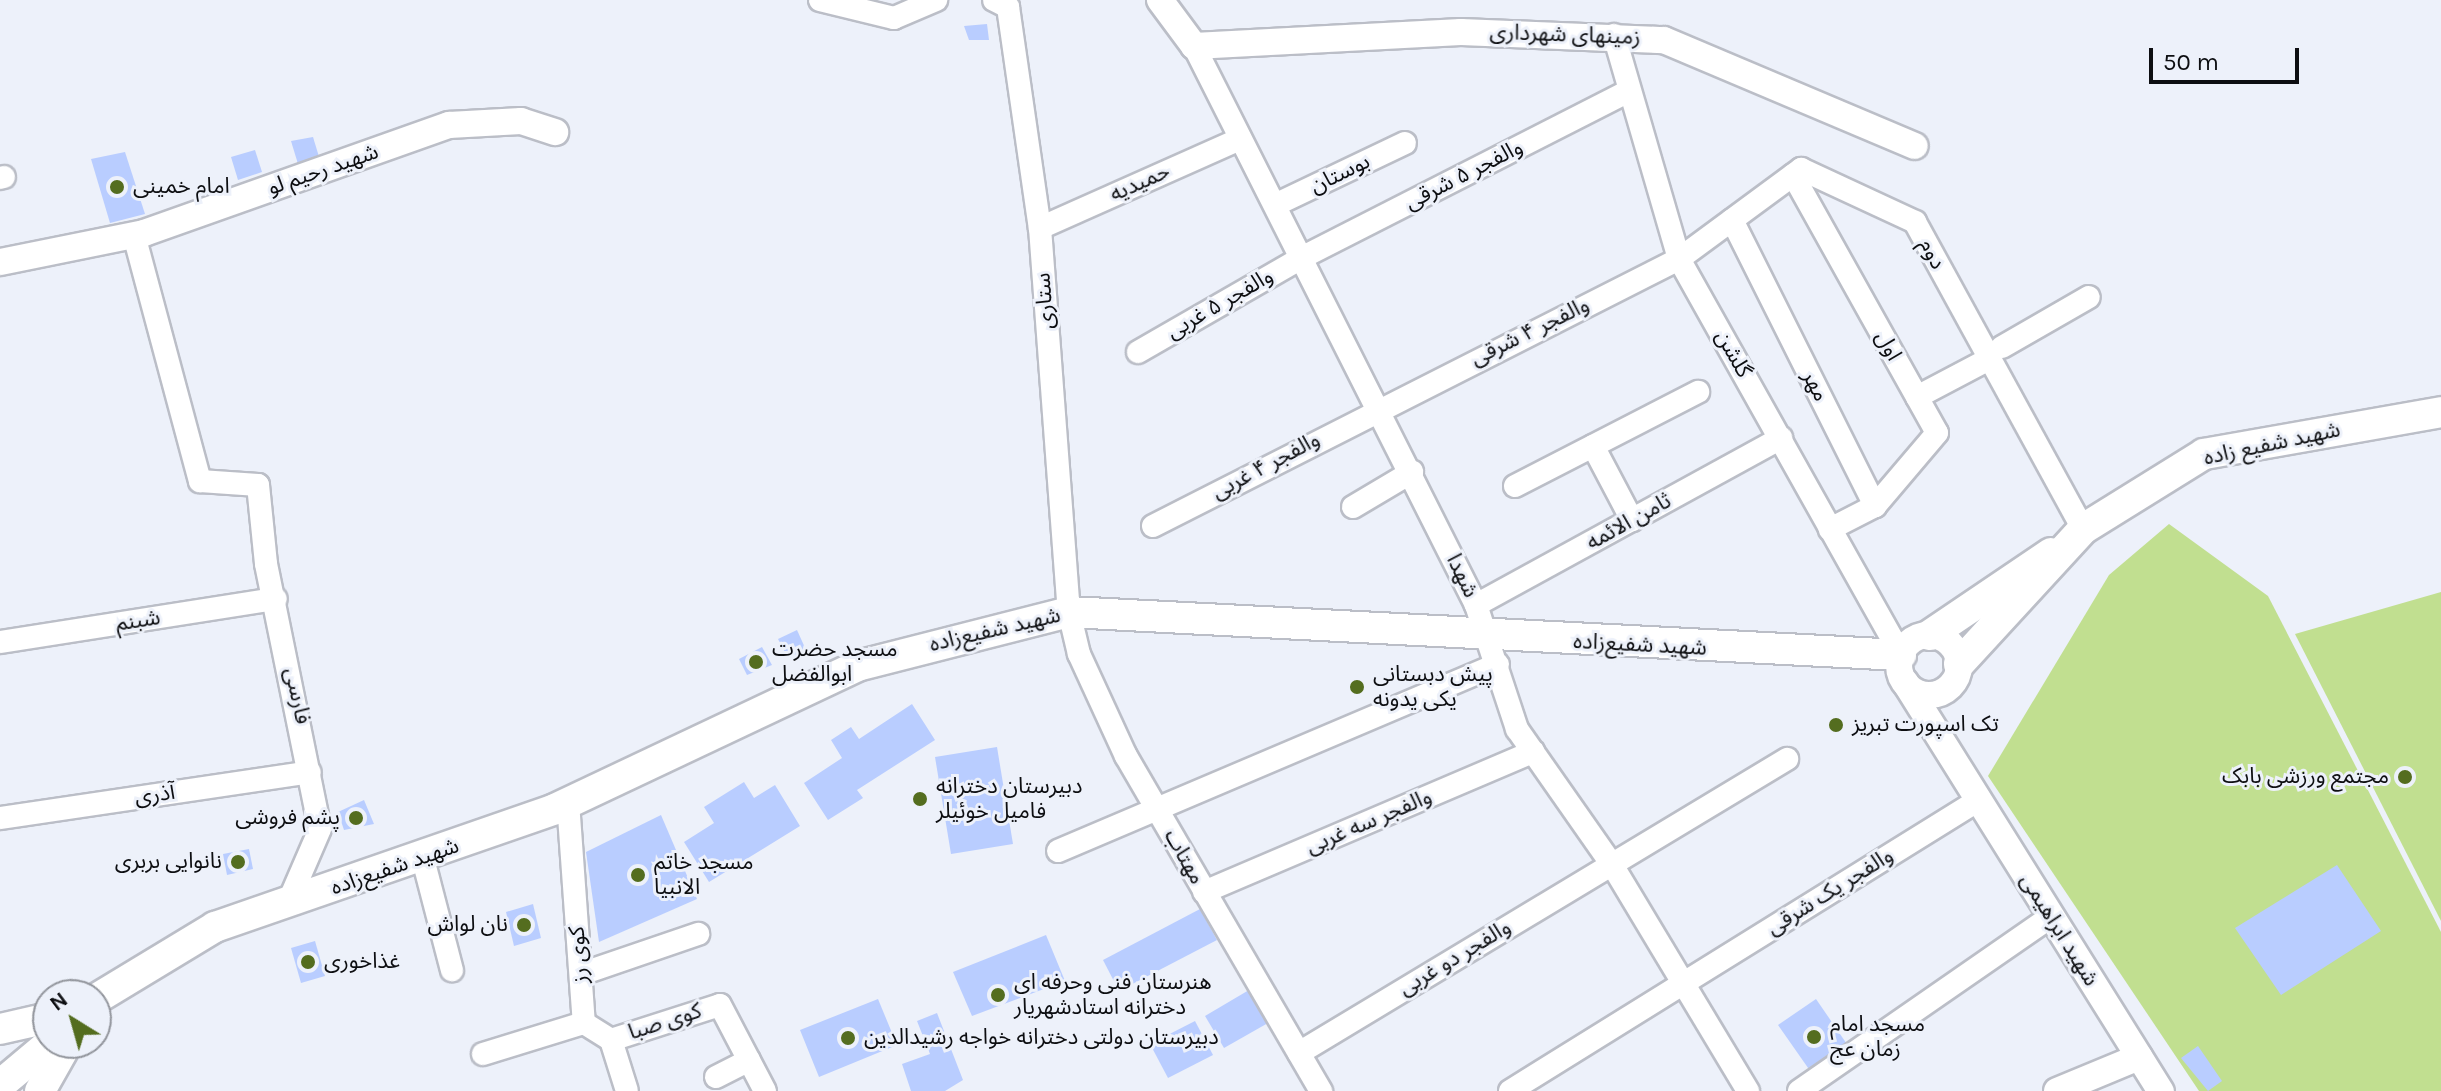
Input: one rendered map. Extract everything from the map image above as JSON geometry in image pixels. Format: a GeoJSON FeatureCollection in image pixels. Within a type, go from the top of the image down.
{"type":"FeatureCollection","features":[{"type":"Feature","properties":{"kind":"main road","name":"شهید شفیع زاده"},"geometry":{"type":"LineString","coordinates":[[1930,635],[2080,533],[2204,454],[2441,412]]}},
{"type":"Feature","properties":{"kind":"main road","name":"شهید شفیع زاده"},"geometry":{"type":"LineString","coordinates":[[1959,664],[2080,533]]}},
{"type":"Feature","properties":{"kind":"main road","name":"شهید شفیع‌زاده"},"geometry":{"type":"LineString","coordinates":[[112,989],[215,927],[423,859],[568,802],[857,666],[1069,612],[1494,650],[1776,652],[1902,669]]}},
{"type":"Feature","properties":{"kind":"main road"},"geometry":{"type":"LineString","coordinates":[[0,1029],[32,1022]]}},
{"type":"Feature","properties":{"kind":"main road"},"geometry":{"type":"LineString","coordinates":[[0,1061],[32,1040]]}},
{"type":"Feature","properties":{"kind":"main road"},"geometry":{"type":"LineString","coordinates":[[0,1085],[32,1058]]}},
{"type":"Feature","properties":{"kind":"main road"},"geometry":{"type":"LineString","coordinates":[[40,1091],[58,1059]]}},
{"type":"Feature","properties":{"kind":"street"},"geometry":{"type":"LineString","coordinates":[[820,0],[894,18],[936,0]]}},
{"type":"Feature","properties":{"kind":"street","name":"ستاری"},"geometry":{"type":"LineString","coordinates":[[994,0],[1008,7],[1040,228],[1069,612]]}},
{"type":"Feature","properties":{"kind":"street"},"geometry":{"type":"LineString","coordinates":[[1160,0],[1194,46]]}},
{"type":"Feature","properties":{"kind":"street","name":"زمینهای شهرداری"},"geometry":{"type":"LineString","coordinates":[[1194,46],[1461,32],[1614,35],[1664,40],[1915,146]]}},
{"type":"Feature","properties":{"kind":"street","name":"گلشن"},"geometry":{"type":"LineString","coordinates":[[1614,35],[1627,67],[1625,93],[1679,259],[1781,438],[1902,669]]}},
{"type":"Feature","properties":{"kind":"street","name":"شهدا"},"geometry":{"type":"LineString","coordinates":[[1194,46],[1380,405],[1476,605],[1494,650],[1517,729],[1611,863],[1748,1091]]}},
{"type":"Feature","properties":{"kind":"street","name":"والفجر ۵ شرقی"},"geometry":{"type":"LineString","coordinates":[[1303,257],[1625,93]]}},
{"type":"Feature","properties":{"kind":"street","name":"شهید رحیم لو"},"geometry":{"type":"LineString","coordinates":[[0,262],[134,235],[449,125],[521,121],[555,132]]}},
{"type":"Feature","properties":{"kind":"street","name":"حمیدیه"},"geometry":{"type":"LineString","coordinates":[[1040,228],[1240,139]]}},
{"type":"Feature","properties":{"kind":"street","name":"بوستان"},"geometry":{"type":"LineString","coordinates":[[1275,205],[1405,143]]}},
{"type":"Feature","properties":{"kind":"street","name":"دوم"},"geometry":{"type":"LineString","coordinates":[[1793,175],[1801,169],[1915,222],[1995,353],[2080,533]]}},
{"type":"Feature","properties":{"kind":"street"},"geometry":{"type":"LineString","coordinates":[[1679,259],[1793,175]]}},
{"type":"Feature","properties":{"kind":"street","name":"اول"},"geometry":{"type":"LineString","coordinates":[[1793,175],[1937,433],[1875,506]]}},
{"type":"Feature","properties":{"kind":"street","name":"مهر"},"geometry":{"type":"LineString","coordinates":[[1732,220],[1875,506]]}},
{"type":"Feature","properties":{"kind":"street","name":"فارسی"},"geometry":{"type":"LineString","coordinates":[[134,235],[200,481],[258,485],[276,599],[320,829],[288,903]]}},
{"type":"Feature","properties":{"kind":"street","name":"والفجر ۵ غربی"},"geometry":{"type":"LineString","coordinates":[[1138,352],[1303,257]]}},
{"type":"Feature","properties":{"kind":"street","name":"والفجر ۴ شرقی"},"geometry":{"type":"LineString","coordinates":[[1380,405],[1679,259]]}},
{"type":"Feature","properties":{"kind":"street"},"geometry":{"type":"LineString","coordinates":[[1917,397],[2089,297]]}},
{"type":"Feature","properties":{"kind":"street"},"geometry":{"type":"LineString","coordinates":[[1515,486],[1698,392]]}},
{"type":"Feature","properties":{"kind":"street","name":"والفجر ۴ غربی"},"geometry":{"type":"LineString","coordinates":[[1153,526],[1380,405]]}},
{"type":"Feature","properties":{"kind":"street","name":"ثامن الائمه"},"geometry":{"type":"LineString","coordinates":[[1476,605],[1781,438]]}},
{"type":"Feature","properties":{"kind":"street"},"geometry":{"type":"LineString","coordinates":[[1593,446],[1632,520]]}},
{"type":"Feature","properties":{"kind":"street"},"geometry":{"type":"LineString","coordinates":[[1353,507],[1412,472]]}},
{"type":"Feature","properties":{"kind":"street"},"geometry":{"type":"LineString","coordinates":[[1830,529],[1875,506]]}},
{"type":"Feature","properties":{"kind":"street","name":"شبنم"},"geometry":{"type":"LineString","coordinates":[[0,642],[276,599]]}},
{"type":"Feature","properties":{"kind":"street","name":"مهتاب"},"geometry":{"type":"LineString","coordinates":[[1069,612],[1099,701],[1157,810],[1321,1091]]}},
{"type":"Feature","properties":{"kind":"street"},"geometry":{"type":"LineString","coordinates":[[1930,635],[1947,640],[1959,664],[1951,685],[1938,693],[1920,693],[1902,669],[1930,635]]}},
{"type":"Feature","properties":{"kind":"street"},"geometry":{"type":"LineString","coordinates":[[1058,851],[1157,810],[1494,650]]}},
{"type":"Feature","properties":{"kind":"street","name":"شهید ابراهیمی"},"geometry":{"type":"LineString","coordinates":[[1902,669],[1956,770],[2161,1091]]}},
{"type":"Feature","properties":{"kind":"street","name":"شهید ابراهیمی"},"geometry":{"type":"LineString","coordinates":[[1938,693],[1956,770]]}},
{"type":"Feature","properties":{"kind":"street","name":"والفجر سه غربی"},"geometry":{"type":"LineString","coordinates":[[1204,892],[1533,752]]}},
{"type":"Feature","properties":{"kind":"street","name":"والفجر دو غربی"},"geometry":{"type":"LineString","coordinates":[[1299,1053],[1787,759]]}},
{"type":"Feature","properties":{"kind":"street","name":"آذری"},"geometry":{"type":"LineString","coordinates":[[0,818],[310,772]]}},
{"type":"Feature","properties":{"kind":"street","name":"والفجر یک شرقی"},"geometry":{"type":"LineString","coordinates":[[1510,1091],[1977,801]]}},
{"type":"Feature","properties":{"kind":"street","name":"کوی رز"},"geometry":{"type":"LineString","coordinates":[[568,802],[584,1023]]}},
{"type":"Feature","properties":{"kind":"street"},"geometry":{"type":"LineString","coordinates":[[423,859],[452,970]]}},
{"type":"Feature","properties":{"kind":"street"},"geometry":{"type":"LineString","coordinates":[[1799,1091],[2050,917]]}},
{"type":"Feature","properties":{"kind":"street"},"geometry":{"type":"LineString","coordinates":[[581,974],[698,934]]}},
{"type":"Feature","properties":{"kind":"street","name":"کوی صبا"},"geometry":{"type":"LineString","coordinates":[[611,1040],[720,1005],[749,1060]]}},
{"type":"Feature","properties":{"kind":"street"},"geometry":{"type":"LineString","coordinates":[[483,1054],[584,1023],[611,1040],[627,1091]]}},
{"type":"Feature","properties":{"kind":"street"},"geometry":{"type":"LineString","coordinates":[[2057,1091],[2139,1057]]}},
{"type":"Feature","properties":{"kind":"street"},"geometry":{"type":"LineString","coordinates":[[715,1086],[749,1060],[765,1091]]}},
{"type":"Feature","properties":{"kind":"green space"},"geometry":{"type":"Polygon","coordinates":[[[2169,524],[2268,596],[2441,932],[2441,1091],[2199,1091],[1988,776],[2109,575],[2169,524]]]}},
{"type":"Feature","properties":{"kind":"green space","name":"مجتمع ورزشی بابک"},"geometry":{"type":"Polygon","coordinates":[[[2441,592],[2441,921],[2295,634],[2441,592]]]}},
{"type":"Feature","properties":{"kind":"building"},"geometry":{"type":"Polygon","coordinates":[[[987,24],[989,40],[969,40],[964,26],[987,24]]]}},
{"type":"Feature","properties":{"kind":"building"},"geometry":{"type":"Polygon","coordinates":[[[313,137],[320,160],[298,164],[291,141],[313,137]]]}},
{"type":"Feature","properties":{"kind":"building"},"geometry":{"type":"Polygon","coordinates":[[[255,150],[262,172],[238,180],[231,157],[255,150]]]}},
{"type":"Feature","properties":{"kind":"building","name":"امام خمینی"},"geometry":{"type":"Polygon","coordinates":[[[125,152],[145,214],[110,223],[91,159],[125,152]]]}},
{"type":"Feature","properties":{"kind":"building"},"geometry":{"type":"Polygon","coordinates":[[[797,630],[806,650],[788,658],[778,639],[797,630]]]}},
{"type":"Feature","properties":{"kind":"building","name":"مسجد حضرت ابوالفضل"},"geometry":{"type":"Polygon","coordinates":[[[762,647],[772,665],[747,675],[739,659],[762,647]]]}},
{"type":"Feature","properties":{"kind":"building"},"geometry":{"type":"Polygon","coordinates":[[[912,704],[935,740],[857,790],[863,798],[828,820],[804,783],[842,758],[831,740],[851,727],[859,739],[912,704]]]}},
{"type":"Feature","properties":{"kind":"building"},"geometry":{"type":"Polygon","coordinates":[[[997,747],[1013,844],[951,854],[935,757],[997,747]]]}},
{"type":"Feature","properties":{"kind":"building"},"geometry":{"type":"Polygon","coordinates":[[[744,782],[754,798],[775,785],[800,826],[709,882],[684,842],[714,823],[704,807],[744,782]]]}},
{"type":"Feature","properties":{"kind":"building","name":"پشم فروشی"},"geometry":{"type":"Polygon","coordinates":[[[364,800],[374,824],[344,830],[338,812],[364,800]]]}},
{"type":"Feature","properties":{"kind":"building","name":"مسجد خاتم الانبیا"},"geometry":{"type":"Polygon","coordinates":[[[661,815],[697,899],[599,942],[586,852],[661,815]]]}},
{"type":"Feature","properties":{"kind":"building","name":"نانوایی بربری"},"geometry":{"type":"Polygon","coordinates":[[[249,849],[253,869],[227,875],[223,854],[249,849]]]}},
{"type":"Feature","properties":{"kind":"building"},"geometry":{"type":"Polygon","coordinates":[[[2337,865],[2381,931],[2281,995],[2235,928],[2337,865]]]}},
{"type":"Feature","properties":{"kind":"building","name":"نان لواش"},"geometry":{"type":"Polygon","coordinates":[[[533,904],[541,938],[514,946],[506,912],[533,904]]]}},
{"type":"Feature","properties":{"kind":"building"},"geometry":{"type":"Polygon","coordinates":[[[1200,909],[1217,940],[1119,991],[1103,960],[1200,909]]]}},
{"type":"Feature","properties":{"kind":"building"},"geometry":{"type":"Polygon","coordinates":[[[1046,935],[1065,981],[972,1016],[953,972],[1046,935]]]}},
{"type":"Feature","properties":{"kind":"building","name":"غذاخوری"},"geometry":{"type":"Polygon","coordinates":[[[315,941],[325,976],[301,983],[291,948],[315,941]]]}},
{"type":"Feature","properties":{"kind":"building"},"geometry":{"type":"Polygon","coordinates":[[[1249,990],[1268,1023],[1224,1048],[1205,1016],[1249,990]]]}},
{"type":"Feature","properties":{"kind":"building"},"geometry":{"type":"Polygon","coordinates":[[[878,999],[897,1045],[819,1077],[800,1030],[878,999]]]}},
{"type":"Feature","properties":{"kind":"building","name":"مسجد امام زمان عج"},"geometry":{"type":"Polygon","coordinates":[[[1816,999],[1851,1050],[1813,1075],[1778,1025],[1816,999]]]}},
{"type":"Feature","properties":{"kind":"building"},"geometry":{"type":"Polygon","coordinates":[[[937,1013],[963,1080],[945,1091],[911,1091],[902,1064],[930,1054],[917,1021],[937,1013]]]}},
{"type":"Feature","properties":{"kind":"building"},"geometry":{"type":"Polygon","coordinates":[[[1195,1021],[1213,1055],[1168,1078],[1150,1044],[1195,1021]]]}},
{"type":"Feature","properties":{"kind":"building"},"geometry":{"type":"Polygon","coordinates":[[[2198,1046],[2222,1081],[2208,1091],[2181,1058],[2198,1046]]]}},
{"type":"Feature","properties":{"kind":"place","name":"امام خمینی"},"geometry":{"type":"Point","coordinates":[117,187]}},
{"type":"Feature","properties":{"kind":"place","name":"مسجد حضرت ابوالفضل"},"geometry":{"type":"Point","coordinates":[756,662]}},
{"type":"Feature","properties":{"kind":"place","name":"پیش دبستانی یکی یدونه"},"geometry":{"type":"Point","coordinates":[1357,687]}},
{"type":"Feature","properties":{"kind":"place","name":"تک اسپورت تبریز"},"geometry":{"type":"Point","coordinates":[1836,725]}},
{"type":"Feature","properties":{"kind":"place","name":"مجتمع ورزشی بابک"},"geometry":{"type":"Point","coordinates":[2405,777]}},
{"type":"Feature","properties":{"kind":"place","name":"دبیرستان دخترانه فامیل خوئیلر"},"geometry":{"type":"Point","coordinates":[920,799]}},
{"type":"Feature","properties":{"kind":"place","name":"پشم فروشی"},"geometry":{"type":"Point","coordinates":[356,818]}},
{"type":"Feature","properties":{"kind":"place","name":"نانوایی بربری"},"geometry":{"type":"Point","coordinates":[238,862]}},
{"type":"Feature","properties":{"kind":"place","name":"مسجد خاتم الانبیا"},"geometry":{"type":"Point","coordinates":[638,875]}},
{"type":"Feature","properties":{"kind":"place","name":"نان لواش"},"geometry":{"type":"Point","coordinates":[524,925]}},
{"type":"Feature","properties":{"kind":"place","name":"غذاخوری"},"geometry":{"type":"Point","coordinates":[308,962]}},
{"type":"Feature","properties":{"kind":"place","name":"هنرستان فنی وحرفه ای دخترانه استادشهریار"},"geometry":{"type":"Point","coordinates":[998,995]}},
{"type":"Feature","properties":{"kind":"place","name":"مسجد امام زمان عج"},"geometry":{"type":"Point","coordinates":[1814,1037]}},
{"type":"Feature","properties":{"kind":"place","name":"دبیرستان دولتی دخترانه خواجه رشیدالدین"},"geometry":{"type":"Point","coordinates":[848,1038]}}]}
